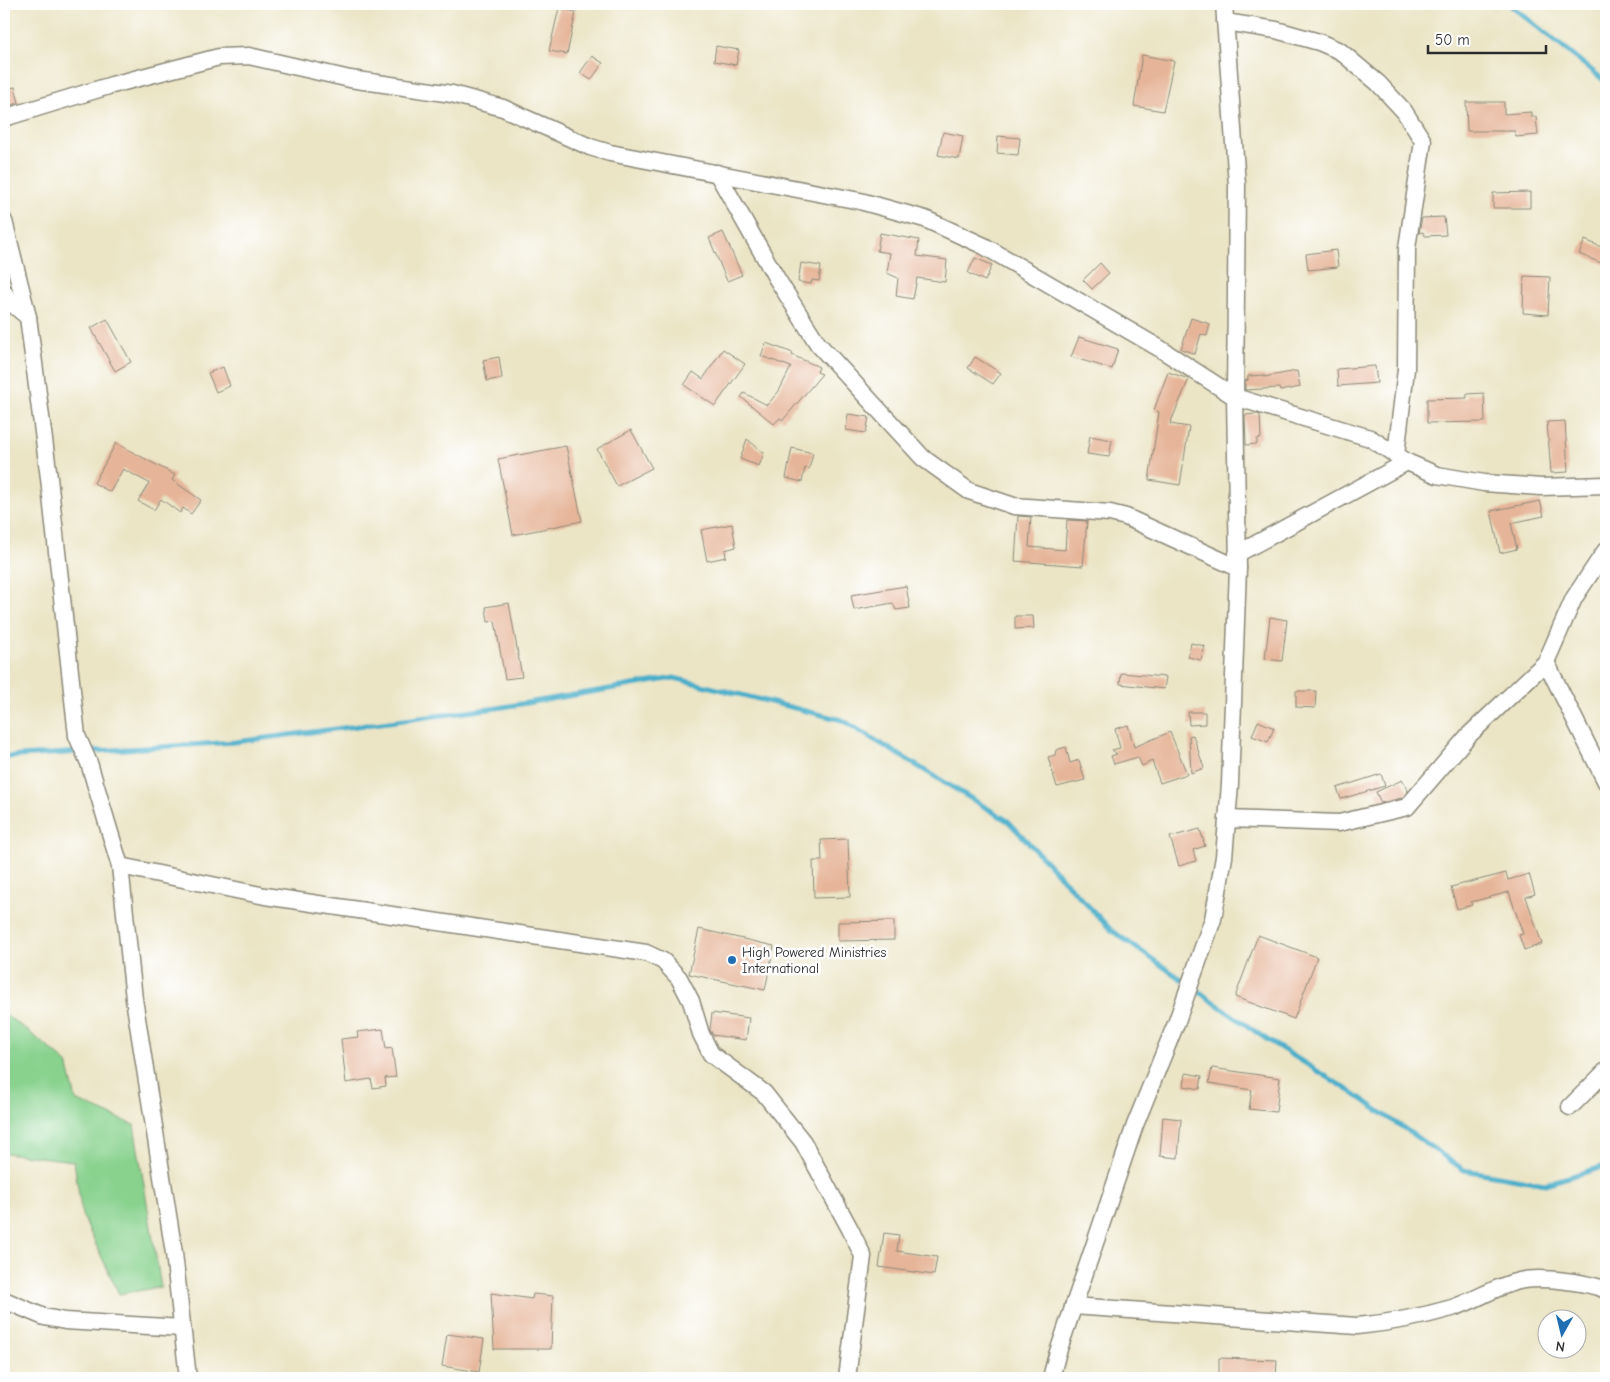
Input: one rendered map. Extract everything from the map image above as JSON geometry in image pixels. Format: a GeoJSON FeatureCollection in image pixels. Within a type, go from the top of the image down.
{"type":"FeatureCollection","features":[{"type":"Feature","properties":{"kind":"street"},"geometry":{"type":"LineString","coordinates":[[1051,1378],[1073,1306],[1135,1124],[1177,1020],[1213,919],[1224,857],[1237,561],[1235,397],[1237,185],[1224,4]]}},
{"type":"Feature","properties":{"kind":"street"},"geometry":{"type":"LineString","coordinates":[[1225,22],[1276,30],[1340,50],[1378,83],[1404,110],[1422,141],[1407,248],[1406,369],[1401,459]]}},
{"type":"Feature","properties":{"kind":"street"},"geometry":{"type":"LineString","coordinates":[[4,118],[112,85],[219,57],[249,56],[350,79],[452,94],[503,108],[590,147],[717,174],[860,201],[925,219],[984,246],[1159,348],[1235,397],[1370,438],[1401,459],[1437,474],[1484,483],[1541,487],[1606,485]]}},
{"type":"Feature","properties":{"kind":"street"},"geometry":{"type":"LineString","coordinates":[[717,174],[777,279],[818,344],[923,458],[969,491],[1014,506],[1110,513],[1126,517],[1237,561]]}},
{"type":"Feature","properties":{"kind":"street"},"geometry":{"type":"LineString","coordinates":[[4,221],[28,317],[50,487],[78,736],[89,763],[120,866],[134,999],[174,1253],[188,1378]]}},
{"type":"Feature","properties":{"kind":"street"},"geometry":{"type":"LineString","coordinates":[[4,292],[10,302],[28,317]]}},
{"type":"Feature","properties":{"kind":"street"},"geometry":{"type":"LineString","coordinates":[[1237,561],[1401,459]]}},
{"type":"Feature","properties":{"kind":"street"},"geometry":{"type":"LineString","coordinates":[[1227,819],[1339,823],[1408,807],[1468,736],[1546,662],[1574,598],[1606,550]]}},
{"type":"Feature","properties":{"kind":"street"},"geometry":{"type":"LineString","coordinates":[[1546,662],[1606,782]]}},
{"type":"Feature","properties":{"kind":"street"},"geometry":{"type":"LineString","coordinates":[[120,866],[265,896],[646,953],[663,962],[679,978],[691,1001],[711,1054],[764,1093],[804,1142],[863,1256],[847,1378]]}},
{"type":"Feature","properties":{"kind":"street"},"geometry":{"type":"LineString","coordinates":[[1570,1107],[1606,1071]]}},
{"type":"Feature","properties":{"kind":"street"},"geometry":{"type":"LineString","coordinates":[[1073,1306],[1358,1326],[1392,1323],[1453,1308],[1520,1280],[1551,1280],[1592,1284],[1606,1290]]}},
{"type":"Feature","properties":{"kind":"street"},"geometry":{"type":"LineString","coordinates":[[4,1300],[44,1317],[65,1321],[182,1328]]}},
{"type":"Feature","properties":{"kind":"green space"},"geometry":{"type":"Polygon","coordinates":[[[4,1014],[67,1063],[76,1100],[134,1125],[161,1287],[119,1294],[82,1215],[74,1161],[4,1153],[4,1014]]]}},
{"type":"Feature","properties":{"kind":"building"},"geometry":{"type":"Polygon","coordinates":[[[559,8],[576,12],[567,54],[549,51],[559,8]]]}},
{"type":"Feature","properties":{"kind":"building"},"geometry":{"type":"Polygon","coordinates":[[[716,46],[739,50],[736,65],[714,61],[716,46]]]}},
{"type":"Feature","properties":{"kind":"building"},"geometry":{"type":"Polygon","coordinates":[[[1142,55],[1174,61],[1163,111],[1134,106],[1142,55]]]}},
{"type":"Feature","properties":{"kind":"building"},"geometry":{"type":"Polygon","coordinates":[[[592,56],[603,63],[591,80],[580,73],[592,56]]]}},
{"type":"Feature","properties":{"kind":"building"},"geometry":{"type":"Polygon","coordinates":[[[15,87],[19,103],[4,107],[4,89],[15,87]]]}},
{"type":"Feature","properties":{"kind":"building"},"geometry":{"type":"Polygon","coordinates":[[[1466,102],[1504,102],[1504,114],[1531,112],[1531,117],[1536,117],[1538,135],[1516,137],[1515,131],[1467,131],[1466,102]]]}},
{"type":"Feature","properties":{"kind":"building"},"geometry":{"type":"Polygon","coordinates":[[[943,132],[963,136],[959,159],[938,155],[943,132]]]}},
{"type":"Feature","properties":{"kind":"building"},"geometry":{"type":"Polygon","coordinates":[[[998,136],[1020,138],[1018,155],[997,153],[998,136]]]}},
{"type":"Feature","properties":{"kind":"building"},"geometry":{"type":"Polygon","coordinates":[[[1530,192],[1530,208],[1493,208],[1493,193],[1530,192]]]}},
{"type":"Feature","properties":{"kind":"building"},"geometry":{"type":"Polygon","coordinates":[[[1444,217],[1446,235],[1425,236],[1423,232],[1419,233],[1422,218],[1444,217]]]}},
{"type":"Feature","properties":{"kind":"building"},"geometry":{"type":"Polygon","coordinates":[[[723,232],[742,275],[727,281],[709,238],[723,232]]]}},
{"type":"Feature","properties":{"kind":"building"},"geometry":{"type":"Polygon","coordinates":[[[880,233],[919,240],[917,256],[947,260],[945,282],[917,278],[913,299],[896,296],[898,278],[887,273],[890,253],[877,251],[880,233]]]}},
{"type":"Feature","properties":{"kind":"building"},"geometry":{"type":"Polygon","coordinates":[[[1585,240],[1606,249],[1606,265],[1579,254],[1585,240]]]}},
{"type":"Feature","properties":{"kind":"building"},"geometry":{"type":"Polygon","coordinates":[[[1336,250],[1338,267],[1308,270],[1306,254],[1336,250]]]}},
{"type":"Feature","properties":{"kind":"building"},"geometry":{"type":"Polygon","coordinates":[[[975,258],[992,265],[985,281],[968,273],[975,258]]]}},
{"type":"Feature","properties":{"kind":"building"},"geometry":{"type":"Polygon","coordinates":[[[801,263],[821,266],[819,281],[812,280],[811,284],[798,282],[801,263]]]}},
{"type":"Feature","properties":{"kind":"building"},"geometry":{"type":"Polygon","coordinates":[[[1100,263],[1109,273],[1092,289],[1083,280],[1100,263]]]}},
{"type":"Feature","properties":{"kind":"building"},"geometry":{"type":"Polygon","coordinates":[[[1524,276],[1550,277],[1548,315],[1523,313],[1524,276]]]}},
{"type":"Feature","properties":{"kind":"building"},"geometry":{"type":"Polygon","coordinates":[[[1191,318],[1210,324],[1207,336],[1201,334],[1195,354],[1181,349],[1191,318]]]}},
{"type":"Feature","properties":{"kind":"building"},"geometry":{"type":"Polygon","coordinates":[[[107,319],[131,362],[115,371],[91,328],[107,319]]]}},
{"type":"Feature","properties":{"kind":"building"},"geometry":{"type":"Polygon","coordinates":[[[1079,337],[1118,349],[1112,369],[1071,357],[1079,337]]]}},
{"type":"Feature","properties":{"kind":"building"},"geometry":{"type":"Polygon","coordinates":[[[766,343],[793,353],[792,355],[819,367],[817,372],[822,374],[783,420],[780,418],[774,424],[741,397],[744,393],[767,405],[779,391],[791,367],[761,356],[766,343]]]}},
{"type":"Feature","properties":{"kind":"building"},"geometry":{"type":"Polygon","coordinates":[[[723,349],[745,364],[715,406],[684,385],[693,372],[703,379],[723,349]]]}},
{"type":"Feature","properties":{"kind":"building"},"geometry":{"type":"Polygon","coordinates":[[[499,357],[502,378],[487,381],[483,360],[499,357]]]}},
{"type":"Feature","properties":{"kind":"building"},"geometry":{"type":"Polygon","coordinates":[[[975,357],[1001,373],[993,384],[968,368],[975,357]]]}},
{"type":"Feature","properties":{"kind":"building"},"geometry":{"type":"Polygon","coordinates":[[[1375,366],[1377,383],[1338,386],[1337,369],[1375,366]]]}},
{"type":"Feature","properties":{"kind":"building"},"geometry":{"type":"Polygon","coordinates":[[[223,367],[230,386],[216,392],[208,373],[223,367]]]}},
{"type":"Feature","properties":{"kind":"building"},"geometry":{"type":"Polygon","coordinates":[[[1297,371],[1300,387],[1280,391],[1279,388],[1245,390],[1245,381],[1248,380],[1248,376],[1264,375],[1264,377],[1297,371]]]}},
{"type":"Feature","properties":{"kind":"building"},"geometry":{"type":"Polygon","coordinates":[[[1168,372],[1189,379],[1170,424],[1189,427],[1180,485],[1149,480],[1159,412],[1154,410],[1168,372]]]}},
{"type":"Feature","properties":{"kind":"building"},"geometry":{"type":"Polygon","coordinates":[[[1484,393],[1485,422],[1427,423],[1427,399],[1467,398],[1467,394],[1484,393]]]}},
{"type":"Feature","properties":{"kind":"building"},"geometry":{"type":"Polygon","coordinates":[[[848,414],[869,417],[866,433],[846,430],[848,414]]]}},
{"type":"Feature","properties":{"kind":"building"},"geometry":{"type":"Polygon","coordinates":[[[1245,415],[1260,415],[1261,438],[1257,439],[1257,444],[1246,445],[1245,415]]]}},
{"type":"Feature","properties":{"kind":"building"},"geometry":{"type":"Polygon","coordinates":[[[1565,421],[1568,472],[1551,473],[1547,422],[1565,421]]]}},
{"type":"Feature","properties":{"kind":"building"},"geometry":{"type":"Polygon","coordinates":[[[631,430],[652,468],[617,486],[597,449],[631,430]]]}},
{"type":"Feature","properties":{"kind":"building"},"geometry":{"type":"Polygon","coordinates":[[[1090,436],[1112,440],[1109,457],[1087,454],[1090,436]]]}},
{"type":"Feature","properties":{"kind":"building"},"geometry":{"type":"Polygon","coordinates":[[[747,439],[764,453],[759,466],[740,459],[747,439]]]}},
{"type":"Feature","properties":{"kind":"building"},"geometry":{"type":"Polygon","coordinates":[[[116,443],[175,475],[172,480],[201,500],[191,514],[183,508],[180,513],[161,499],[154,510],[138,501],[149,483],[123,469],[110,492],[94,483],[116,443]]]}},
{"type":"Feature","properties":{"kind":"building"},"geometry":{"type":"Polygon","coordinates":[[[566,446],[582,521],[513,535],[498,459],[566,446]]]}},
{"type":"Feature","properties":{"kind":"building"},"geometry":{"type":"Polygon","coordinates":[[[792,448],[813,453],[809,469],[805,468],[802,482],[786,478],[792,448]]]}},
{"type":"Feature","properties":{"kind":"building"},"geometry":{"type":"Polygon","coordinates":[[[1540,501],[1544,516],[1511,523],[1517,549],[1500,553],[1491,511],[1540,501]]]}},
{"type":"Feature","properties":{"kind":"building"},"geometry":{"type":"Polygon","coordinates":[[[1018,516],[1031,517],[1029,547],[1065,550],[1067,520],[1087,521],[1083,566],[1015,561],[1018,516]]]}},
{"type":"Feature","properties":{"kind":"building"},"geometry":{"type":"Polygon","coordinates":[[[732,524],[736,547],[725,550],[726,557],[707,561],[701,530],[732,524]]]}},
{"type":"Feature","properties":{"kind":"building"},"geometry":{"type":"Polygon","coordinates":[[[906,586],[910,608],[896,610],[893,603],[854,610],[851,595],[906,586]]]}},
{"type":"Feature","properties":{"kind":"building"},"geometry":{"type":"Polygon","coordinates":[[[509,603],[522,677],[505,679],[495,621],[488,622],[486,607],[509,603]]]}},
{"type":"Feature","properties":{"kind":"building"},"geometry":{"type":"Polygon","coordinates":[[[1015,616],[1033,616],[1034,628],[1015,629],[1015,616]]]}},
{"type":"Feature","properties":{"kind":"building"},"geometry":{"type":"Polygon","coordinates":[[[1270,617],[1287,620],[1282,661],[1265,659],[1270,617]]]}},
{"type":"Feature","properties":{"kind":"building"},"geometry":{"type":"Polygon","coordinates":[[[1191,643],[1205,646],[1201,660],[1188,657],[1191,643]]]}},
{"type":"Feature","properties":{"kind":"building"},"geometry":{"type":"Polygon","coordinates":[[[1121,673],[1166,677],[1164,689],[1120,684],[1121,673]]]}},
{"type":"Feature","properties":{"kind":"building"},"geometry":{"type":"Polygon","coordinates":[[[1296,691],[1316,691],[1315,708],[1296,707],[1296,691]]]}},
{"type":"Feature","properties":{"kind":"building"},"geometry":{"type":"Polygon","coordinates":[[[1188,712],[1205,712],[1205,724],[1189,725],[1188,712]]]}},
{"type":"Feature","properties":{"kind":"building"},"geometry":{"type":"Polygon","coordinates":[[[1258,721],[1274,728],[1268,742],[1252,736],[1258,721]]]}},
{"type":"Feature","properties":{"kind":"building"},"geometry":{"type":"Polygon","coordinates":[[[1128,725],[1134,747],[1170,732],[1187,774],[1160,783],[1152,761],[1142,766],[1138,757],[1114,764],[1111,756],[1117,754],[1112,750],[1120,748],[1115,729],[1128,725]]]}},
{"type":"Feature","properties":{"kind":"building"},"geometry":{"type":"Polygon","coordinates":[[[1193,735],[1204,768],[1191,773],[1189,736],[1193,735]]]}},
{"type":"Feature","properties":{"kind":"building"},"geometry":{"type":"Polygon","coordinates":[[[1066,747],[1070,763],[1079,760],[1085,780],[1057,787],[1048,757],[1055,755],[1056,750],[1066,747]]]}},
{"type":"Feature","properties":{"kind":"building"},"geometry":{"type":"Polygon","coordinates":[[[1381,774],[1385,786],[1341,799],[1337,788],[1381,774]]]}},
{"type":"Feature","properties":{"kind":"building"},"geometry":{"type":"Polygon","coordinates":[[[1402,780],[1408,791],[1402,798],[1381,803],[1376,792],[1402,780]]]}},
{"type":"Feature","properties":{"kind":"building"},"geometry":{"type":"Polygon","coordinates":[[[1200,829],[1205,846],[1193,850],[1196,861],[1179,866],[1170,837],[1200,829]]]}},
{"type":"Feature","properties":{"kind":"building"},"geometry":{"type":"Polygon","coordinates":[[[848,839],[850,897],[814,898],[813,861],[822,861],[821,840],[848,839]]]}},
{"type":"Feature","properties":{"kind":"building"},"geometry":{"type":"Polygon","coordinates":[[[1506,873],[1508,880],[1529,874],[1535,894],[1526,897],[1542,944],[1524,950],[1519,935],[1523,934],[1509,892],[1471,902],[1472,905],[1457,909],[1451,887],[1506,873]]]}},
{"type":"Feature","properties":{"kind":"building"},"geometry":{"type":"Polygon","coordinates":[[[894,921],[894,940],[838,941],[838,922],[894,921]]]}},
{"type":"Feature","properties":{"kind":"building","name":"High Powered Ministries International"},"geometry":{"type":"Polygon","coordinates":[[[699,929],[774,946],[765,990],[689,974],[699,929]]]}},
{"type":"Feature","properties":{"kind":"building"},"geometry":{"type":"Polygon","coordinates":[[[1258,935],[1317,957],[1294,1019],[1235,997],[1258,935]]]}},
{"type":"Feature","properties":{"kind":"building"},"geometry":{"type":"Polygon","coordinates":[[[712,1013],[749,1018],[746,1040],[713,1035],[710,1030],[712,1013]]]}},
{"type":"Feature","properties":{"kind":"building"},"geometry":{"type":"Polygon","coordinates":[[[383,1029],[386,1049],[392,1048],[396,1077],[385,1078],[386,1086],[373,1088],[371,1079],[346,1083],[341,1039],[358,1037],[357,1032],[383,1029]]]}},
{"type":"Feature","properties":{"kind":"building"},"geometry":{"type":"Polygon","coordinates":[[[1212,1068],[1280,1078],[1276,1112],[1249,1109],[1252,1090],[1209,1083],[1212,1068]]]}},
{"type":"Feature","properties":{"kind":"building"},"geometry":{"type":"Polygon","coordinates":[[[1186,1073],[1202,1076],[1200,1089],[1184,1086],[1186,1073]]]}},
{"type":"Feature","properties":{"kind":"building"},"geometry":{"type":"Polygon","coordinates":[[[1163,1117],[1181,1119],[1178,1158],[1160,1156],[1163,1117]]]}},
{"type":"Feature","properties":{"kind":"building"},"geometry":{"type":"Polygon","coordinates":[[[884,1233],[899,1235],[897,1251],[937,1257],[934,1275],[879,1267],[884,1233]]]}},
{"type":"Feature","properties":{"kind":"building"},"geometry":{"type":"Polygon","coordinates":[[[491,1293],[532,1299],[533,1294],[553,1296],[551,1349],[494,1349],[491,1293]]]}},
{"type":"Feature","properties":{"kind":"building"},"geometry":{"type":"Polygon","coordinates":[[[447,1334],[484,1339],[479,1372],[442,1366],[447,1334]]]}},
{"type":"Feature","properties":{"kind":"building"},"geometry":{"type":"Polygon","coordinates":[[[1219,1358],[1277,1360],[1276,1378],[1219,1378],[1219,1358]]]}},
{"type":"Feature","properties":{"kind":"waterway"},"geometry":{"type":"LineString","coordinates":[[1509,4],[1606,82]]}},
{"type":"Feature","properties":{"kind":"waterway"},"geometry":{"type":"LineString","coordinates":[[4,757],[235,742],[497,708],[674,678],[842,720],[1008,821],[1111,930],[1266,1039],[1353,1093],[1464,1170],[1545,1184],[1606,1166]]}},
{"type":"Feature","properties":{"kind":"place","name":"High Powered Ministries International"},"geometry":{"type":"Point","coordinates":[732,960]}}]}
